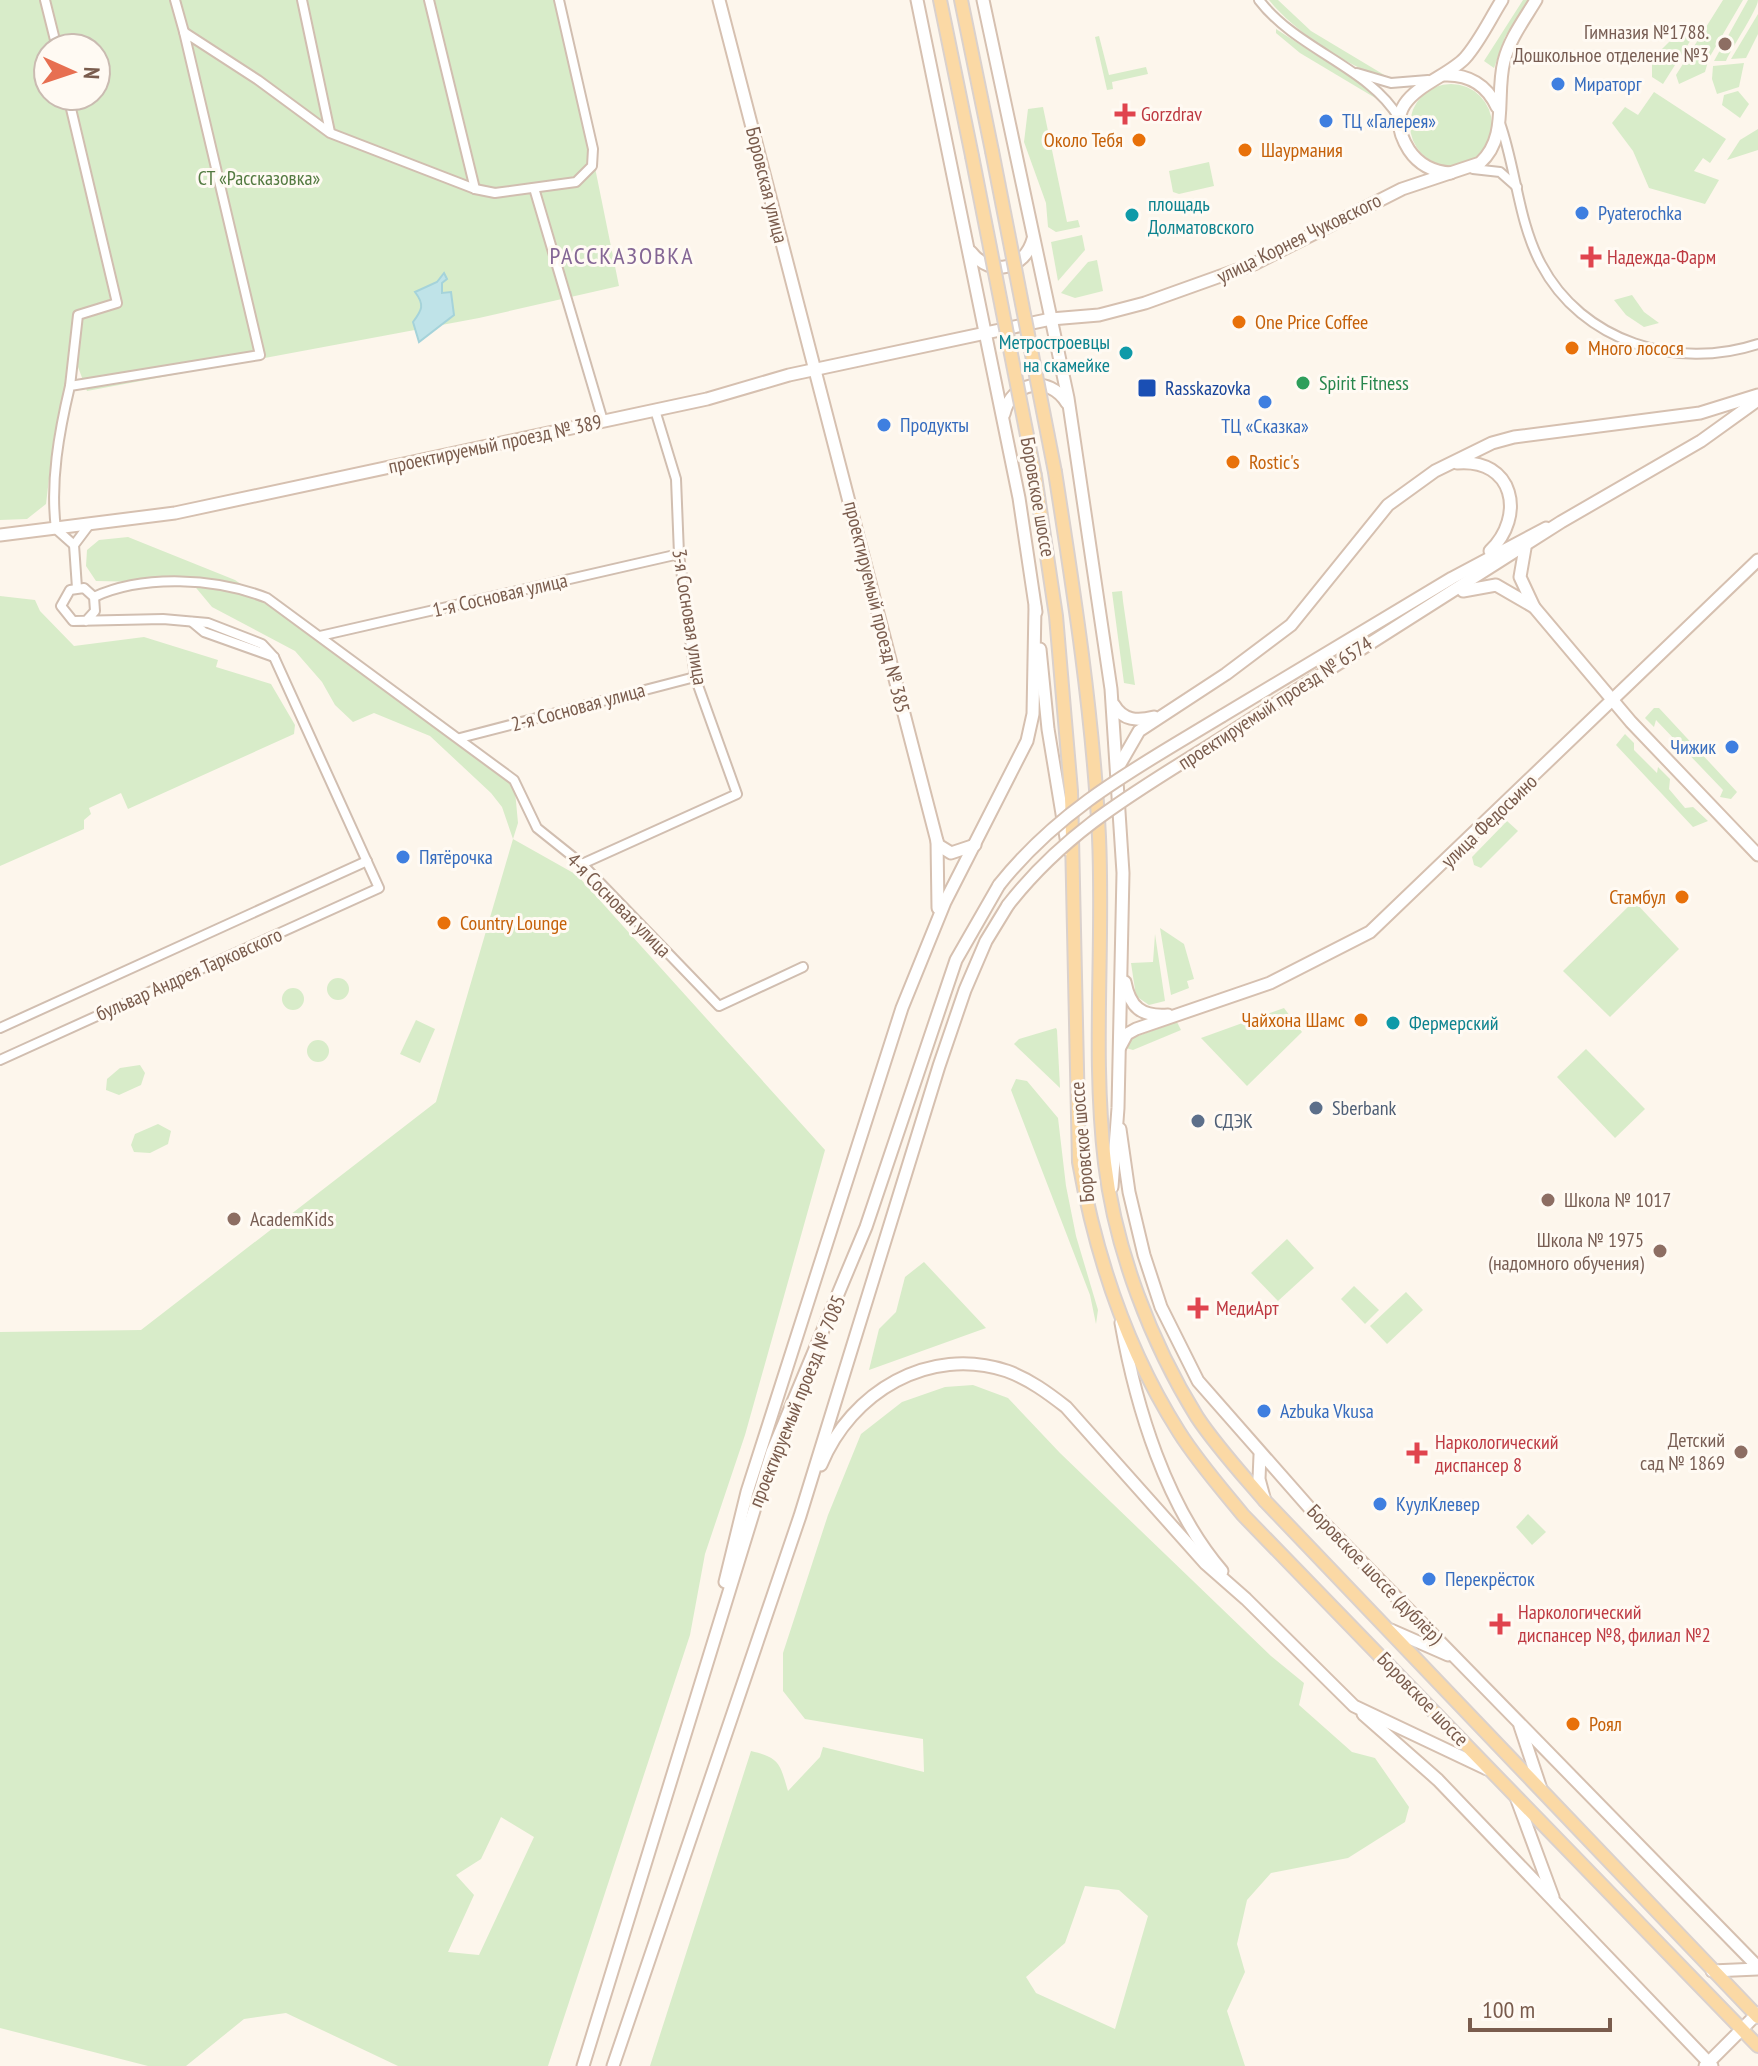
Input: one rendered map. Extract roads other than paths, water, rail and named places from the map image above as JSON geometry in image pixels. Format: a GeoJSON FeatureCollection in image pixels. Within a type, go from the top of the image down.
{"type":"FeatureCollection","features":[{"type":"Feature","properties":{"kind":"main road","name":"Боровская улица"},"geometry":{"type":"LineString","coordinates":[[719,0],[816,369]]}},
{"type":"Feature","properties":{"kind":"main road"},"geometry":{"type":"LineString","coordinates":[[917,0],[1004,424],[1035,607],[1048,729],[1066,833],[1076,934]]}},
{"type":"Feature","properties":{"kind":"main road","name":"Боровское шоссе"},"geometry":{"type":"LineString","coordinates":[[940,0],[1035,476],[1064,683],[1076,934],[1075,1087],[1079,1162],[1090,1222],[1118,1307],[1167,1412],[1243,1515],[1758,2046]]}},
{"type":"Feature","properties":{"kind":"main road","name":"Боровское шоссе"},"geometry":{"type":"LineString","coordinates":[[961,0],[1055,472],[1086,684],[1096,790],[1102,934],[1101,1115],[1115,1216],[1141,1299],[1177,1379],[1213,1439],[1265,1501],[1757,2015]]}},
{"type":"Feature","properties":{"kind":"main road"},"geometry":{"type":"LineString","coordinates":[[983,0],[1070,411],[1112,701],[1118,769],[1122,967],[1118,1108],[1113,1160],[1115,1216]]}},
{"type":"Feature","properties":{"kind":"main road"},"geometry":{"type":"LineString","coordinates":[[1454,173],[1431,169],[1416,159],[1406,145],[1402,123],[1411,95],[1467,56],[1502,0]]}},
{"type":"Feature","properties":{"kind":"main road"},"geometry":{"type":"LineString","coordinates":[[1470,169],[1492,150],[1508,47],[1536,0]]}},
{"type":"Feature","properties":{"kind":"main road"},"geometry":{"type":"LineString","coordinates":[[1434,78],[1462,76],[1478,83],[1494,100],[1499,120]]}},
{"type":"Feature","properties":{"kind":"main road","name":"улица Корнея Чуковского"},"geometry":{"type":"LineString","coordinates":[[986,333],[1051,319],[1099,315],[1218,278],[1287,248],[1369,203],[1470,169]]}},
{"type":"Feature","properties":{"kind":"main road"},"geometry":{"type":"LineString","coordinates":[[969,248],[983,264],[996,268],[1010,267],[1027,255],[1034,233]]}},
{"type":"Feature","properties":{"kind":"main road","name":"проектируемый проезд № 389"},"geometry":{"type":"LineString","coordinates":[[0,535],[175,513],[655,410],[816,369],[986,333]]}},
{"type":"Feature","properties":{"kind":"main road","name":"проектируемый проезд № 385"},"geometry":{"type":"LineString","coordinates":[[816,369],[937,843],[940,894],[933,929]]}},
{"type":"Feature","properties":{"kind":"main road"},"geometry":{"type":"LineString","coordinates":[[1004,424],[1007,404],[1015,392],[1027,386],[1041,384],[1054,389],[1065,398],[1070,411]]}},
{"type":"Feature","properties":{"kind":"main road"},"geometry":{"type":"LineString","coordinates":[[1118,769],[1126,749],[1139,731],[1159,715],[1226,674],[1291,625],[1388,505],[1415,483],[1492,443],[1514,437],[1700,413],[1758,398]]}},
{"type":"Feature","properties":{"kind":"main road","name":"проектируемый проезд № 6574"},"geometry":{"type":"LineString","coordinates":[[1008,905],[1055,850],[1078,831],[1525,548],[1561,522],[1701,441],[1758,398]]}},
{"type":"Feature","properties":{"kind":"main road"},"geometry":{"type":"LineString","coordinates":[[1453,463],[1474,463],[1489,469],[1502,480],[1510,494],[1509,527],[1501,541],[1477,564]]}},
{"type":"Feature","properties":{"kind":"main road","name":"проектируемый проезд № 6574"},"geometry":{"type":"LineString","coordinates":[[999,885],[1023,855],[1073,809],[1222,716],[1528,534],[1561,522]]}},
{"type":"Feature","properties":{"kind":"main road"},"geometry":{"type":"LineString","coordinates":[[1525,548],[1520,557],[1520,577],[1534,607],[1613,700],[1758,855]]}},
{"type":"Feature","properties":{"kind":"main road","name":"улица Федосьино"},"geometry":{"type":"LineString","coordinates":[[1117,1060],[1127,1034],[1295,973],[1370,932],[1758,560]]}},
{"type":"Feature","properties":{"kind":"main road"},"geometry":{"type":"LineString","coordinates":[[1444,597],[1496,585],[1534,607]]}},
{"type":"Feature","properties":{"kind":"main road"},"geometry":{"type":"LineString","coordinates":[[713,1651],[729,1561],[747,1492],[902,1008],[933,929],[1027,741],[1033,714],[1035,607]]}},
{"type":"Feature","properties":{"kind":"main road"},"geometry":{"type":"LineString","coordinates":[[1112,701],[1118,711],[1132,720],[1159,715]]}},
{"type":"Feature","properties":{"kind":"main road"},"geometry":{"type":"LineString","coordinates":[[937,843],[951,853],[967,851],[975,845]]}},
{"type":"Feature","properties":{"kind":"main road","name":"проектируемый проезд № 7085"},"geometry":{"type":"LineString","coordinates":[[583,2066],[772,1452],[866,1227],[956,960],[999,885]]}},
{"type":"Feature","properties":{"kind":"main road","name":"проектируемый проезд № 7085"},"geometry":{"type":"LineString","coordinates":[[613,2066],[800,1516],[939,1066],[965,990],[986,941],[1008,905]]}},
{"type":"Feature","properties":{"kind":"main road"},"geometry":{"type":"LineString","coordinates":[[1122,967],[1134,1007],[1146,1014],[1176,1015]]}},
{"type":"Feature","properties":{"kind":"main road","name":"Боровское шоссе (дублёр)"},"geometry":{"type":"LineString","coordinates":[[1118,1108],[1129,1192],[1144,1255],[1161,1307],[1198,1381],[1260,1455],[1758,1968]]}},
{"type":"Feature","properties":{"kind":"main road"},"geometry":{"type":"LineString","coordinates":[[1118,1307],[1127,1355],[1183,1518],[1199,1543],[1246,1599]]}},
{"type":"Feature","properties":{"kind":"main road"},"geometry":{"type":"LineString","coordinates":[[800,1516],[829,1446],[846,1420],[869,1397],[889,1383],[917,1371],[948,1364],[979,1365],[1008,1371],[1038,1386],[1066,1407],[1205,1563],[1246,1599],[1354,1706],[1438,1780],[1708,2065],[1757,2015]]}},
{"type":"Feature","properties":{"kind":"main road"},"geometry":{"type":"LineString","coordinates":[[1260,1455],[1259,1479],[1265,1501]]}},
{"type":"Feature","properties":{"kind":"main road"},"geometry":{"type":"LineString","coordinates":[[1380,1624],[1459,1661]]}},
{"type":"Feature","properties":{"kind":"main road"},"geometry":{"type":"LineString","coordinates":[[1354,1706],[1461,1754],[1498,1776]]}},
{"type":"Feature","properties":{"kind":"main road"},"geometry":{"type":"LineString","coordinates":[[1518,1721],[1542,1793]]}},
{"type":"Feature","properties":{"kind":"main road"},"geometry":{"type":"LineString","coordinates":[[1514,1793],[1555,1903]]}},
{"type":"Feature","properties":{"kind":"main road"},"geometry":{"type":"LineString","coordinates":[[1712,1971],[1758,1968]]}},
{"type":"Feature","properties":{"kind":"street"},"geometry":{"type":"LineString","coordinates":[[45,0],[53,32]]}},
{"type":"Feature","properties":{"kind":"street"},"geometry":{"type":"LineString","coordinates":[[70,386],[260,355],[175,0]]}},
{"type":"Feature","properties":{"kind":"street"},"geometry":{"type":"LineString","coordinates":[[302,0],[330,133]]}},
{"type":"Feature","properties":{"kind":"street"},"geometry":{"type":"LineString","coordinates":[[429,0],[475,189]]}},
{"type":"Feature","properties":{"kind":"street"},"geometry":{"type":"LineString","coordinates":[[184,32],[330,133],[475,189],[495,193],[576,182],[592,166],[593,149],[559,0]]}},
{"type":"Feature","properties":{"kind":"street"},"geometry":{"type":"LineString","coordinates":[[1259,0],[1293,34],[1385,96],[1402,123]]}},
{"type":"Feature","properties":{"kind":"street"},"geometry":{"type":"LineString","coordinates":[[1342,67],[1391,83],[1434,78]]}},
{"type":"Feature","properties":{"kind":"street"},"geometry":{"type":"LineString","coordinates":[[72,112],[117,303],[78,315],[70,386],[58,437],[56,529],[74,545]]}},
{"type":"Feature","properties":{"kind":"street"},"geometry":{"type":"LineString","coordinates":[[1499,120],[1533,245],[1549,276],[1571,303],[1603,328],[1632,343],[1674,354],[1728,352],[1758,344]]}},
{"type":"Feature","properties":{"kind":"street"},"geometry":{"type":"LineString","coordinates":[[1470,169],[1500,172],[1519,191]]}},
{"type":"Feature","properties":{"kind":"street"},"geometry":{"type":"LineString","coordinates":[[534,188],[603,421]]}},
{"type":"Feature","properties":{"kind":"street","name":"3-я Сосновая улица"},"geometry":{"type":"LineString","coordinates":[[582,864],[737,794],[695,677],[679,554],[676,479],[655,410]]}},
{"type":"Feature","properties":{"kind":"street"},"geometry":{"type":"LineString","coordinates":[[77,588],[74,545],[89,525]]}},
{"type":"Feature","properties":{"kind":"street","name":"1-я Сосновая улица"},"geometry":{"type":"LineString","coordinates":[[320,636],[679,554]]}},
{"type":"Feature","properties":{"kind":"street","name":"4-я Сосновая улица"},"geometry":{"type":"LineString","coordinates":[[94,597],[113,588],[205,583],[240,587],[267,598],[514,780],[537,828],[582,864],[719,1006],[803,967]]}},
{"type":"Feature","properties":{"kind":"street"},"geometry":{"type":"LineString","coordinates":[[77,588],[94,597],[95,611],[86,621]]}},
{"type":"Feature","properties":{"kind":"street"},"geometry":{"type":"LineString","coordinates":[[77,588],[62,600],[63,613],[73,621],[163,619],[208,623],[262,644],[274,657],[367,861]]}},
{"type":"Feature","properties":{"kind":"street","name":"2-я Сосновая улица"},"geometry":{"type":"LineString","coordinates":[[460,738],[695,677]]}},
{"type":"Feature","properties":{"kind":"street","name":"бульвар Андрея Тарковского"},"geometry":{"type":"LineString","coordinates":[[0,1028],[367,861],[379,888],[4,1059]]}},
{"type":"Feature","properties":{"kind":"water"},"geometry":{"type":"Polygon","coordinates":[[[444,273],[447,279],[442,283],[442,293],[451,292],[454,315],[419,342],[413,322],[421,304],[415,292],[437,282],[444,273]]]}},
{"type":"Feature","properties":{"kind":"place","name":"Гимназия №1788. Дошкольное отделение №3"},"geometry":{"type":"Point","coordinates":[1725,44]}},
{"type":"Feature","properties":{"kind":"place","name":"Мираторг"},"geometry":{"type":"Point","coordinates":[1558,84]}},
{"type":"Feature","properties":{"kind":"place","name":"Gorzdrav"},"geometry":{"type":"Point","coordinates":[1125,114]}},
{"type":"Feature","properties":{"kind":"place","name":"ТЦ «Галерея»"},"geometry":{"type":"Point","coordinates":[1326,121]}},
{"type":"Feature","properties":{"kind":"place","name":"Около Тебя"},"geometry":{"type":"Point","coordinates":[1139,140]}},
{"type":"Feature","properties":{"kind":"place","name":"Шаурмания"},"geometry":{"type":"Point","coordinates":[1245,150]}},
{"type":"Feature","properties":{"kind":"place","name":"Pyaterochka"},"geometry":{"type":"Point","coordinates":[1582,213]}},
{"type":"Feature","properties":{"kind":"place","name":"площадь Долматовского"},"geometry":{"type":"Point","coordinates":[1132,215]}},
{"type":"Feature","properties":{"kind":"place","name":"Надежда-Фарм"},"geometry":{"type":"Point","coordinates":[1591,257]}},
{"type":"Feature","properties":{"kind":"place","name":"One Price Coffee"},"geometry":{"type":"Point","coordinates":[1239,322]}},
{"type":"Feature","properties":{"kind":"place","name":"Много лосося"},"geometry":{"type":"Point","coordinates":[1572,348]}},
{"type":"Feature","properties":{"kind":"place","name":"Метростроевцы на скамейке"},"geometry":{"type":"Point","coordinates":[1126,353]}},
{"type":"Feature","properties":{"kind":"place","name":"Spirit Fitness"},"geometry":{"type":"Point","coordinates":[1303,383]}},
{"type":"Feature","properties":{"kind":"place","name":"Rasskazovka"},"geometry":{"type":"Point","coordinates":[1147,388]}},
{"type":"Feature","properties":{"kind":"place","name":"ТЦ «Сказка»"},"geometry":{"type":"Point","coordinates":[1265,402]}},
{"type":"Feature","properties":{"kind":"place","name":"Продукты"},"geometry":{"type":"Point","coordinates":[884,425]}},
{"type":"Feature","properties":{"kind":"place","name":"Rostic's"},"geometry":{"type":"Point","coordinates":[1233,462]}},
{"type":"Feature","properties":{"kind":"place","name":"Чижик"},"geometry":{"type":"Point","coordinates":[1732,747]}},
{"type":"Feature","properties":{"kind":"place","name":"Пятёрочка"},"geometry":{"type":"Point","coordinates":[403,857]}},
{"type":"Feature","properties":{"kind":"place","name":"Стамбул"},"geometry":{"type":"Point","coordinates":[1682,897]}},
{"type":"Feature","properties":{"kind":"place","name":"Country Lounge"},"geometry":{"type":"Point","coordinates":[444,923]}},
{"type":"Feature","properties":{"kind":"place","name":"Чайхона Шамс"},"geometry":{"type":"Point","coordinates":[1361,1020]}},
{"type":"Feature","properties":{"kind":"place","name":"Фермерский"},"geometry":{"type":"Point","coordinates":[1393,1023]}},
{"type":"Feature","properties":{"kind":"place","name":"Sberbank"},"geometry":{"type":"Point","coordinates":[1316,1108]}},
{"type":"Feature","properties":{"kind":"place","name":"СДЭК"},"geometry":{"type":"Point","coordinates":[1198,1121]}},
{"type":"Feature","properties":{"kind":"place","name":"Школа № 1017"},"geometry":{"type":"Point","coordinates":[1548,1200]}},
{"type":"Feature","properties":{"kind":"place","name":"AcademKids"},"geometry":{"type":"Point","coordinates":[234,1219]}},
{"type":"Feature","properties":{"kind":"place","name":"Школа № 1975 (надомного обучения)"},"geometry":{"type":"Point","coordinates":[1660,1251]}},
{"type":"Feature","properties":{"kind":"place","name":"МедиАрт"},"geometry":{"type":"Point","coordinates":[1198,1308]}},
{"type":"Feature","properties":{"kind":"place","name":"Azbuka Vkusa"},"geometry":{"type":"Point","coordinates":[1264,1411]}},
{"type":"Feature","properties":{"kind":"place","name":"Детский сад № 1869"},"geometry":{"type":"Point","coordinates":[1741,1452]}},
{"type":"Feature","properties":{"kind":"place","name":"Наркологический диспансер 8"},"geometry":{"type":"Point","coordinates":[1417,1453]}},
{"type":"Feature","properties":{"kind":"place","name":"КуулКлевер"},"geometry":{"type":"Point","coordinates":[1380,1504]}},
{"type":"Feature","properties":{"kind":"place","name":"Перекрёсток"},"geometry":{"type":"Point","coordinates":[1429,1579]}},
{"type":"Feature","properties":{"kind":"place","name":"Наркологический диспансер №8, филиал №2"},"geometry":{"type":"Point","coordinates":[1500,1624]}},
{"type":"Feature","properties":{"kind":"place","name":"Роял"},"geometry":{"type":"Point","coordinates":[1573,1724]}},
{"type":"Feature","properties":{"kind":"district","name":"РАССКАЗОВКА"},"geometry":{"type":"Point","coordinates":[622,256]}},
{"type":"Feature","properties":{"kind":"park label","name":"СТ «Рассказовка»"},"geometry":{"type":"Point","coordinates":[259,178]}}]}
